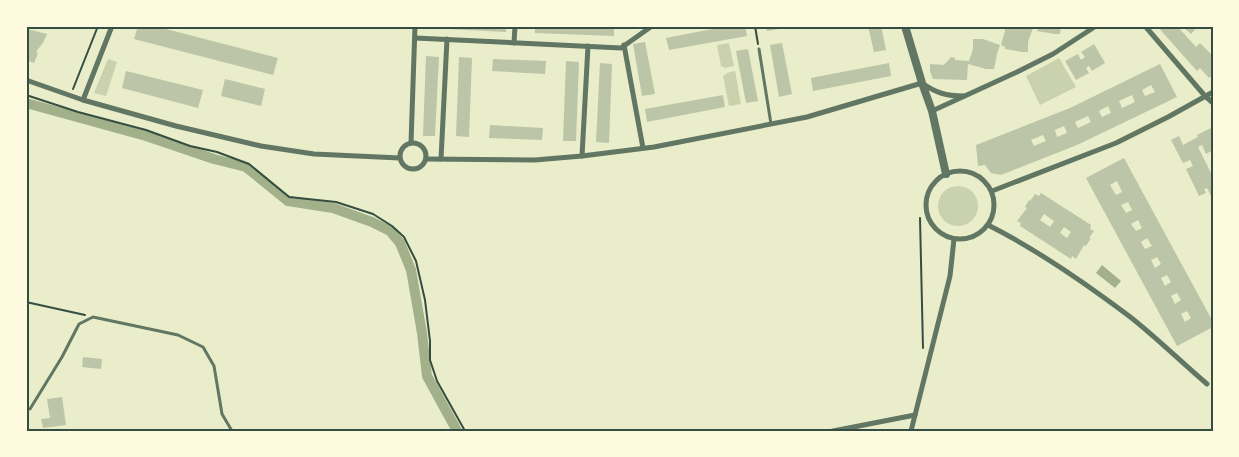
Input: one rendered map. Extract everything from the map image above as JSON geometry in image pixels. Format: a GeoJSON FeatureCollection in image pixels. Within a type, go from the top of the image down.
{"type":"FeatureCollection","features":[{"type":"Feature","properties":{"kind":"street"},"geometry":{"type":"LineString","coordinates":[[83,100],[112,26]]}},
{"type":"Feature","properties":{"kind":"street"},"geometry":{"type":"LineString","coordinates":[[411,143],[415,26]]}},
{"type":"Feature","properties":{"kind":"street"},"geometry":{"type":"LineString","coordinates":[[514,43],[515,26]]}},
{"type":"Feature","properties":{"kind":"street"},"geometry":{"type":"LineString","coordinates":[[415,38],[621,48],[652,26]]}},
{"type":"Feature","properties":{"kind":"street"},"geometry":{"type":"LineString","coordinates":[[905,26],[932,111],[946,174]]}},
{"type":"Feature","properties":{"kind":"street"},"geometry":{"type":"LineString","coordinates":[[932,111],[1053,54],[1096,26]]}},
{"type":"Feature","properties":{"kind":"street"},"geometry":{"type":"LineString","coordinates":[[1145,26],[1213,103]]}},
{"type":"Feature","properties":{"kind":"street"},"geometry":{"type":"LineString","coordinates":[[441,159],[447,39]]}},
{"type":"Feature","properties":{"kind":"street"},"geometry":{"type":"LineString","coordinates":[[582,156],[588,46]]}},
{"type":"Feature","properties":{"kind":"street"},"geometry":{"type":"LineString","coordinates":[[624,46],[643,148]]}},
{"type":"Feature","properties":{"kind":"street"},"geometry":{"type":"LineString","coordinates":[[26,80],[83,100],[176,126],[261,146],[314,154],[400,158]]}},
{"type":"Feature","properties":{"kind":"street"},"geometry":{"type":"LineString","coordinates":[[922,83],[932,91],[946,96],[964,96]]}},
{"type":"Feature","properties":{"kind":"street"},"geometry":{"type":"LineString","coordinates":[[426,159],[535,160],[643,148],[807,117],[922,83]]}},
{"type":"Feature","properties":{"kind":"street"},"geometry":{"type":"LineString","coordinates":[[992,191],[1116,143],[1213,92]]}},
{"type":"Feature","properties":{"kind":"street"},"geometry":{"type":"LineString","coordinates":[[411,143],[416,143],[423,147],[425,151],[426,159],[422,166],[415,170],[410,170],[404,166],[400,158],[402,150],[411,143]]}},
{"type":"Feature","properties":{"kind":"street"},"geometry":{"type":"LineString","coordinates":[[954,171],[972,173],[980,177],[992,191],[993,214],[988,225],[973,237],[963,240],[943,236],[928,220],[926,198],[936,180],[946,174],[954,171]]}},
{"type":"Feature","properties":{"kind":"street"},"geometry":{"type":"LineString","coordinates":[[988,225],[1053,263],[1130,317],[1207,384]]}},
{"type":"Feature","properties":{"kind":"street"},"geometry":{"type":"LineString","coordinates":[[911,431],[950,276],[954,239]]}},
{"type":"Feature","properties":{"kind":"street"},"geometry":{"type":"LineString","coordinates":[[833,431],[915,415]]}},
{"type":"Feature","properties":{"kind":"lane"},"geometry":{"type":"LineString","coordinates":[[758,49],[771,124]]}},
{"type":"Feature","properties":{"kind":"lane"},"geometry":{"type":"LineString","coordinates":[[30,409],[62,357],[79,324],[93,317],[178,335],[202,347],[214,366],[222,414],[232,431]]}},
{"type":"Feature","properties":{"kind":"path"},"geometry":{"type":"LineString","coordinates":[[71,95],[98,26]]}},
{"type":"Feature","properties":{"kind":"path"},"geometry":{"type":"LineString","coordinates":[[755,26],[758,49]]}},
{"type":"Feature","properties":{"kind":"path"},"geometry":{"type":"LineString","coordinates":[[26,95],[78,112],[146,130],[190,146],[217,152],[249,164],[290,197],[336,202],[373,214],[392,226],[404,237],[416,261],[425,300],[430,341],[430,360],[437,381],[465,431]]}},
{"type":"Feature","properties":{"kind":"path"},"geometry":{"type":"LineString","coordinates":[[920,218],[922,348]]}},
{"type":"Feature","properties":{"kind":"path"},"geometry":{"type":"LineString","coordinates":[[26,302],[93,317]]}},
{"type":"Feature","properties":{"kind":"shaded area"},"geometry":{"type":"Polygon","coordinates":[[[729,43],[734,66],[725,68],[721,66],[717,45],[729,43]]]}},
{"type":"Feature","properties":{"kind":"shaded area"},"geometry":{"type":"Polygon","coordinates":[[[1059,58],[1076,87],[1040,105],[1026,76],[1059,58]]]}},
{"type":"Feature","properties":{"kind":"shaded area"},"geometry":{"type":"Polygon","coordinates":[[[108,59],[117,62],[106,96],[94,93],[108,59]]]}},
{"type":"Feature","properties":{"kind":"shaded area"},"geometry":{"type":"Polygon","coordinates":[[[735,71],[741,104],[729,106],[723,76],[735,71]]]}},
{"type":"Feature","properties":{"kind":"shaded area"},"geometry":{"type":"Polygon","coordinates":[[[962,186],[969,189],[975,195],[978,206],[977,214],[969,223],[962,226],[954,226],[947,223],[939,214],[938,202],[941,195],[950,187],[962,186]]]}},
{"type":"Feature","properties":{"kind":"shaded area"},"geometry":{"type":"Polygon","coordinates":[[[1102,265],[1121,281],[1115,288],[1096,273],[1102,265]]]}},
{"type":"Feature","properties":{"kind":"building"},"geometry":{"type":"Polygon","coordinates":[[[138,26],[154,26],[278,58],[273,75],[134,39],[138,26]]]}},
{"type":"Feature","properties":{"kind":"building"},"geometry":{"type":"Polygon","coordinates":[[[427,26],[506,26],[506,32],[427,28],[427,26]]]}},
{"type":"Feature","properties":{"kind":"building"},"geometry":{"type":"Polygon","coordinates":[[[535,26],[614,26],[614,36],[535,33],[535,26]]]}},
{"type":"Feature","properties":{"kind":"building"},"geometry":{"type":"Polygon","coordinates":[[[728,26],[745,26],[747,36],[669,50],[666,38],[728,26]]]}},
{"type":"Feature","properties":{"kind":"building"},"geometry":{"type":"Polygon","coordinates":[[[766,26],[791,26],[791,27],[767,31],[766,26]]]}},
{"type":"Feature","properties":{"kind":"building"},"geometry":{"type":"Polygon","coordinates":[[[868,26],[881,26],[886,50],[874,52],[868,26]]]}},
{"type":"Feature","properties":{"kind":"building"},"geometry":{"type":"Polygon","coordinates":[[[1005,26],[1061,26],[1060,34],[1037,31],[1038,29],[1033,28],[1028,42],[1028,52],[1022,52],[1005,49],[1001,45],[1005,26]]]}},
{"type":"Feature","properties":{"kind":"building"},"geometry":{"type":"Polygon","coordinates":[[[1157,26],[1177,26],[1196,47],[1200,43],[1213,56],[1213,75],[1209,78],[1200,68],[1197,71],[1157,26]]]}},
{"type":"Feature","properties":{"kind":"building"},"geometry":{"type":"Polygon","coordinates":[[[1182,26],[1198,26],[1191,34],[1182,26]]]}},
{"type":"Feature","properties":{"kind":"building"},"geometry":{"type":"Polygon","coordinates":[[[27,29],[47,34],[36,52],[38,53],[34,63],[26,60],[27,29]]]}},
{"type":"Feature","properties":{"kind":"building"},"geometry":{"type":"Polygon","coordinates":[[[973,39],[983,39],[1000,45],[994,69],[986,69],[968,64],[967,80],[933,79],[930,64],[944,65],[951,57],[955,58],[955,60],[969,61],[973,49],[973,39]]]}},
{"type":"Feature","properties":{"kind":"building"},"geometry":{"type":"Polygon","coordinates":[[[645,42],[655,94],[642,96],[633,44],[645,42]]]}},
{"type":"Feature","properties":{"kind":"building"},"geometry":{"type":"Polygon","coordinates":[[[782,43],[792,94],[779,97],[770,45],[782,43]]]}},
{"type":"Feature","properties":{"kind":"building"},"geometry":{"type":"Polygon","coordinates":[[[1094,44],[1105,63],[1092,71],[1089,66],[1086,68],[1089,73],[1076,80],[1065,61],[1078,54],[1081,60],[1085,57],[1081,52],[1094,44]]]}},
{"type":"Feature","properties":{"kind":"building"},"geometry":{"type":"Polygon","coordinates":[[[748,49],[758,101],[746,103],[736,51],[748,49]]]}},
{"type":"Feature","properties":{"kind":"building"},"geometry":{"type":"Polygon","coordinates":[[[426,56],[439,57],[435,136],[423,136],[426,56]]]}},
{"type":"Feature","properties":{"kind":"building"},"geometry":{"type":"Polygon","coordinates":[[[459,57],[472,58],[469,137],[456,136],[459,57]]]}},
{"type":"Feature","properties":{"kind":"building"},"geometry":{"type":"Polygon","coordinates":[[[493,59],[546,61],[545,74],[492,71],[493,59]]]}},
{"type":"Feature","properties":{"kind":"building"},"geometry":{"type":"Polygon","coordinates":[[[566,61],[579,62],[576,141],[563,141],[566,61]]]}},
{"type":"Feature","properties":{"kind":"building"},"geometry":{"type":"Polygon","coordinates":[[[600,63],[612,64],[609,143],[596,142],[600,63]]]}},
{"type":"Feature","properties":{"kind":"building"},"geometry":{"type":"Polygon","coordinates":[[[889,63],[891,76],[813,91],[811,78],[889,63]]]}},
{"type":"Feature","properties":{"kind":"building"},"geometry":{"type":"Polygon","coordinates":[[[1160,64],[1177,97],[1077,145],[1001,175],[991,173],[985,165],[978,166],[976,145],[1070,108],[1160,64]],[[1151,85],[1142,90],[1145,96],[1155,92],[1151,85]],[[1132,95],[1119,101],[1122,108],[1135,102],[1132,95]],[[1108,106],[1099,111],[1102,117],[1111,113],[1108,106]],[[1088,116],[1075,122],[1078,128],[1091,122],[1088,116]],[[1064,126],[1055,130],[1057,137],[1067,133],[1064,126]],[[1043,135],[1031,140],[1034,146],[1046,141],[1043,135]]]}},
{"type":"Feature","properties":{"kind":"building"},"geometry":{"type":"Polygon","coordinates":[[[126,71],[203,90],[198,108],[122,88],[126,71]]]}},
{"type":"Feature","properties":{"kind":"building"},"geometry":{"type":"Polygon","coordinates":[[[225,79],[265,89],[261,106],[221,96],[225,79]]]}},
{"type":"Feature","properties":{"kind":"building"},"geometry":{"type":"Polygon","coordinates":[[[723,95],[725,107],[647,122],[645,109],[723,95]]]}},
{"type":"Feature","properties":{"kind":"building"},"geometry":{"type":"Polygon","coordinates":[[[490,125],[543,128],[542,140],[489,138],[490,125]]]}},
{"type":"Feature","properties":{"kind":"building"},"geometry":{"type":"Polygon","coordinates":[[[1213,127],[1213,150],[1206,154],[1202,145],[1198,147],[1213,177],[1213,200],[1207,188],[1204,189],[1206,193],[1199,196],[1186,169],[1193,166],[1190,160],[1183,163],[1171,140],[1179,136],[1183,145],[1213,127]]]}},
{"type":"Feature","properties":{"kind":"building"},"geometry":{"type":"Polygon","coordinates":[[[1124,158],[1213,322],[1213,327],[1177,346],[1086,178],[1124,158]],[[1117,181],[1110,185],[1116,195],[1122,192],[1117,181]],[[1128,202],[1121,205],[1126,213],[1132,210],[1128,202]],[[1138,220],[1131,224],[1136,231],[1142,228],[1138,220]],[[1147,238],[1141,242],[1145,249],[1152,246],[1147,238]],[[1157,257],[1151,260],[1155,268],[1161,264],[1157,257]],[[1167,275],[1161,278],[1165,286],[1171,282],[1167,275]],[[1177,293],[1171,296],[1175,304],[1181,300],[1177,293]],[[1187,311],[1181,314],[1185,322],[1191,318],[1187,311]]]}},
{"type":"Feature","properties":{"kind":"building"},"geometry":{"type":"Polygon","coordinates":[[[1041,193],[1091,225],[1090,229],[1094,231],[1089,238],[1091,238],[1086,246],[1084,245],[1076,259],[1072,256],[1071,259],[1020,226],[1021,223],[1017,221],[1027,208],[1025,207],[1029,200],[1035,194],[1039,196],[1041,193]],[[1044,214],[1040,220],[1050,227],[1054,221],[1044,214]],[[1064,227],[1060,233],[1067,238],[1071,232],[1064,227]]]}},
{"type":"Feature","properties":{"kind":"building"},"geometry":{"type":"Polygon","coordinates":[[[83,357],[102,359],[101,369],[82,367],[83,357]]]}},
{"type":"Feature","properties":{"kind":"building"},"geometry":{"type":"Polygon","coordinates":[[[62,397],[66,425],[43,428],[41,419],[50,418],[47,399],[62,397]]]}},
{"type":"Feature","properties":{"kind":"waterway"},"geometry":{"type":"LineString","coordinates":[[26,103],[146,136],[214,159],[246,167],[288,201],[333,208],[372,222],[390,231],[400,243],[411,270],[427,376],[457,431]]}}]}
